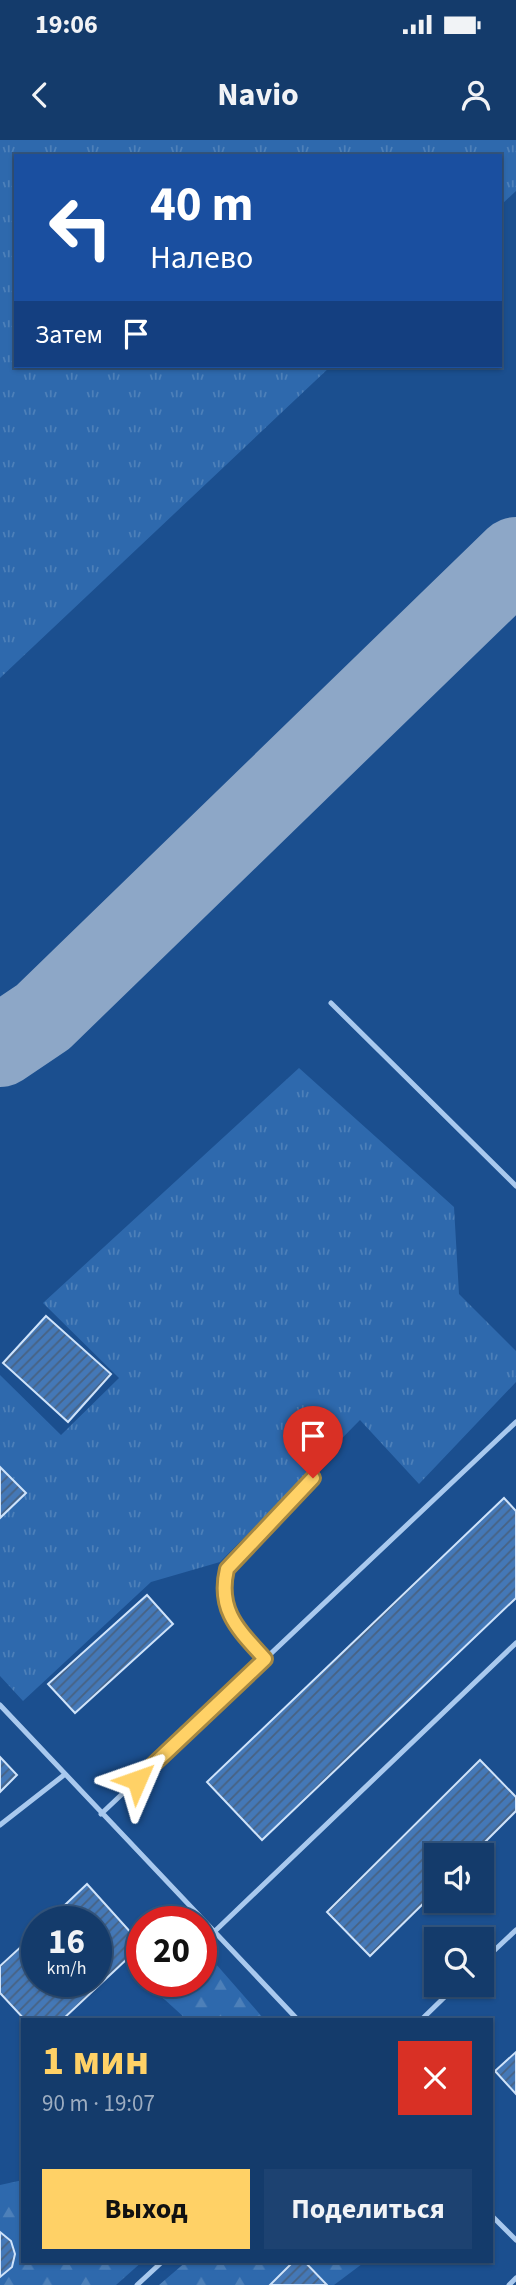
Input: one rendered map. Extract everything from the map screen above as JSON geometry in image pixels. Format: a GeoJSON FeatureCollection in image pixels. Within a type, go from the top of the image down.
{"type":"FeatureCollection","features":[{"type":"Feature","properties":{"kind":"lane"},"geometry":{"type":"LineString","coordinates":[[331,1003],[516,1186]]}},
{"type":"Feature","properties":{"kind":"lane"},"geometry":{"type":"LineString","coordinates":[[101,1814],[516,1422]]}},
{"type":"Feature","properties":{"kind":"lane"},"geometry":{"type":"LineString","coordinates":[[265,1659],[235,1626],[225,1605],[223,1586],[227,1569],[313,1478]]}},
{"type":"Feature","properties":{"kind":"lane"},"geometry":{"type":"LineString","coordinates":[[217,1929],[516,1643]]}},
{"type":"Feature","properties":{"kind":"lane"},"geometry":{"type":"LineString","coordinates":[[0,1705],[189,1906]]}},
{"type":"Feature","properties":{"kind":"lane"},"geometry":{"type":"LineString","coordinates":[[0,1825],[64,1775]]}},
{"type":"Feature","properties":{"kind":"lane"},"geometry":{"type":"LineString","coordinates":[[494,1951],[516,1930]]}},
{"type":"Feature","properties":{"kind":"lane"},"geometry":{"type":"LineString","coordinates":[[217,1935],[296,2018]]}},
{"type":"Feature","properties":{"kind":"lane"},"geometry":{"type":"LineString","coordinates":[[423,2018],[445,1997]]}},
{"type":"Feature","properties":{"kind":"lane"},"geometry":{"type":"LineString","coordinates":[[493,2217],[516,2240]]}},
{"type":"Feature","properties":{"kind":"lane"},"geometry":{"type":"LineString","coordinates":[[137,2285],[161,2263]]}},
{"type":"Feature","properties":{"kind":"lane"},"geometry":{"type":"LineString","coordinates":[[509,2285],[516,2278]]}},
{"type":"Feature","properties":{"kind":"green space"},"geometry":{"type":"Polygon","coordinates":[[[0,140],[516,140],[516,191],[502,204],[502,154],[14,154],[14,368],[329,368],[0,678],[0,140]]]}},
{"type":"Feature","properties":{"kind":"green space"},"geometry":{"type":"Polygon","coordinates":[[[299,1068],[454,1207],[459,1294],[516,1351],[516,1382],[419,1484],[360,1420],[220,1562],[151,1582],[23,1701],[0,1676],[0,1518],[25,1493],[0,1467],[0,1375],[61,1435],[119,1378],[43,1303],[299,1068]]]}},
{"type":"Feature","properties":{"kind":"green space"},"geometry":{"type":"Polygon","coordinates":[[[217,1965],[263,2018],[185,2018],[162,1997],[217,1997],[217,1965]]]}},
{"type":"Feature","properties":{"kind":"green space"},"geometry":{"type":"Polygon","coordinates":[[[21,2180],[21,2263],[141,2263],[116,2285],[0,2285],[0,2185],[21,2180]]]}},
{"type":"Feature","properties":{"kind":"green space"},"geometry":{"type":"Polygon","coordinates":[[[185,2263],[292,2263],[270,2285],[159,2285],[185,2263]]]}},
{"type":"Feature","properties":{"kind":"green space"},"geometry":{"type":"Polygon","coordinates":[[[306,2263],[363,2263],[334,2285],[327,2285],[306,2263]]]}},
{"type":"Feature","properties":{"kind":"building"},"geometry":{"type":"Polygon","coordinates":[[[46,1316],[111,1374],[68,1422],[3,1363],[46,1316]]]}},
{"type":"Feature","properties":{"kind":"building"},"geometry":{"type":"Polygon","coordinates":[[[0,1467],[26,1493],[0,1518],[0,1467]]]}},
{"type":"Feature","properties":{"kind":"building"},"geometry":{"type":"Polygon","coordinates":[[[504,1498],[516,1511],[516,1598],[262,1840],[207,1782],[504,1498]]]}},
{"type":"Feature","properties":{"kind":"building"},"geometry":{"type":"Polygon","coordinates":[[[147,1595],[173,1624],[75,1713],[48,1684],[147,1595]]]}},
{"type":"Feature","properties":{"kind":"building"},"geometry":{"type":"Polygon","coordinates":[[[0,1757],[17,1775],[0,1792],[0,1757]]]}},
{"type":"Feature","properties":{"kind":"building"},"geometry":{"type":"Polygon","coordinates":[[[480,1760],[516,1797],[516,1811],[484,1843],[424,1843],[424,1903],[370,1956],[327,1912],[480,1760]]]}},
{"type":"Feature","properties":{"kind":"building"},"geometry":{"type":"Polygon","coordinates":[[[87,1884],[107,1906],[64,1906],[87,1884]]]}},
{"type":"Feature","properties":{"kind":"building"},"geometry":{"type":"Polygon","coordinates":[[[112,1912],[126,1927],[126,1960],[112,1973],[112,1912]]]}},
{"type":"Feature","properties":{"kind":"building"},"geometry":{"type":"Polygon","coordinates":[[[21,1947],[21,1997],[87,1997],[64,2018],[23,2018],[0,1993],[0,1966],[21,1947]]]}},
{"type":"Feature","properties":{"kind":"building"},"geometry":{"type":"Polygon","coordinates":[[[516,2052],[516,2094],[495,2071],[516,2052]]]}},
{"type":"Feature","properties":{"kind":"building"},"geometry":{"type":"Polygon","coordinates":[[[0,2232],[11,2241],[15,2254],[12,2267],[0,2277],[0,2232]]]}},
{"type":"Feature","properties":{"kind":"building"},"geometry":{"type":"Polygon","coordinates":[[[292,2263],[306,2263],[327,2285],[270,2285],[292,2263]]]}},
{"type":"Feature","properties":{"kind":"taxiway"},"geometry":{"type":"LineString","coordinates":[[0,1046],[43,1017],[516,558]]}},
{"type":"Feature","properties":{"kind":"route"},"geometry":{"type":"LineString","coordinates":[[137,1780],[265,1659],[235,1626],[225,1605],[223,1586],[227,1569],[313,1478]]}}]}
